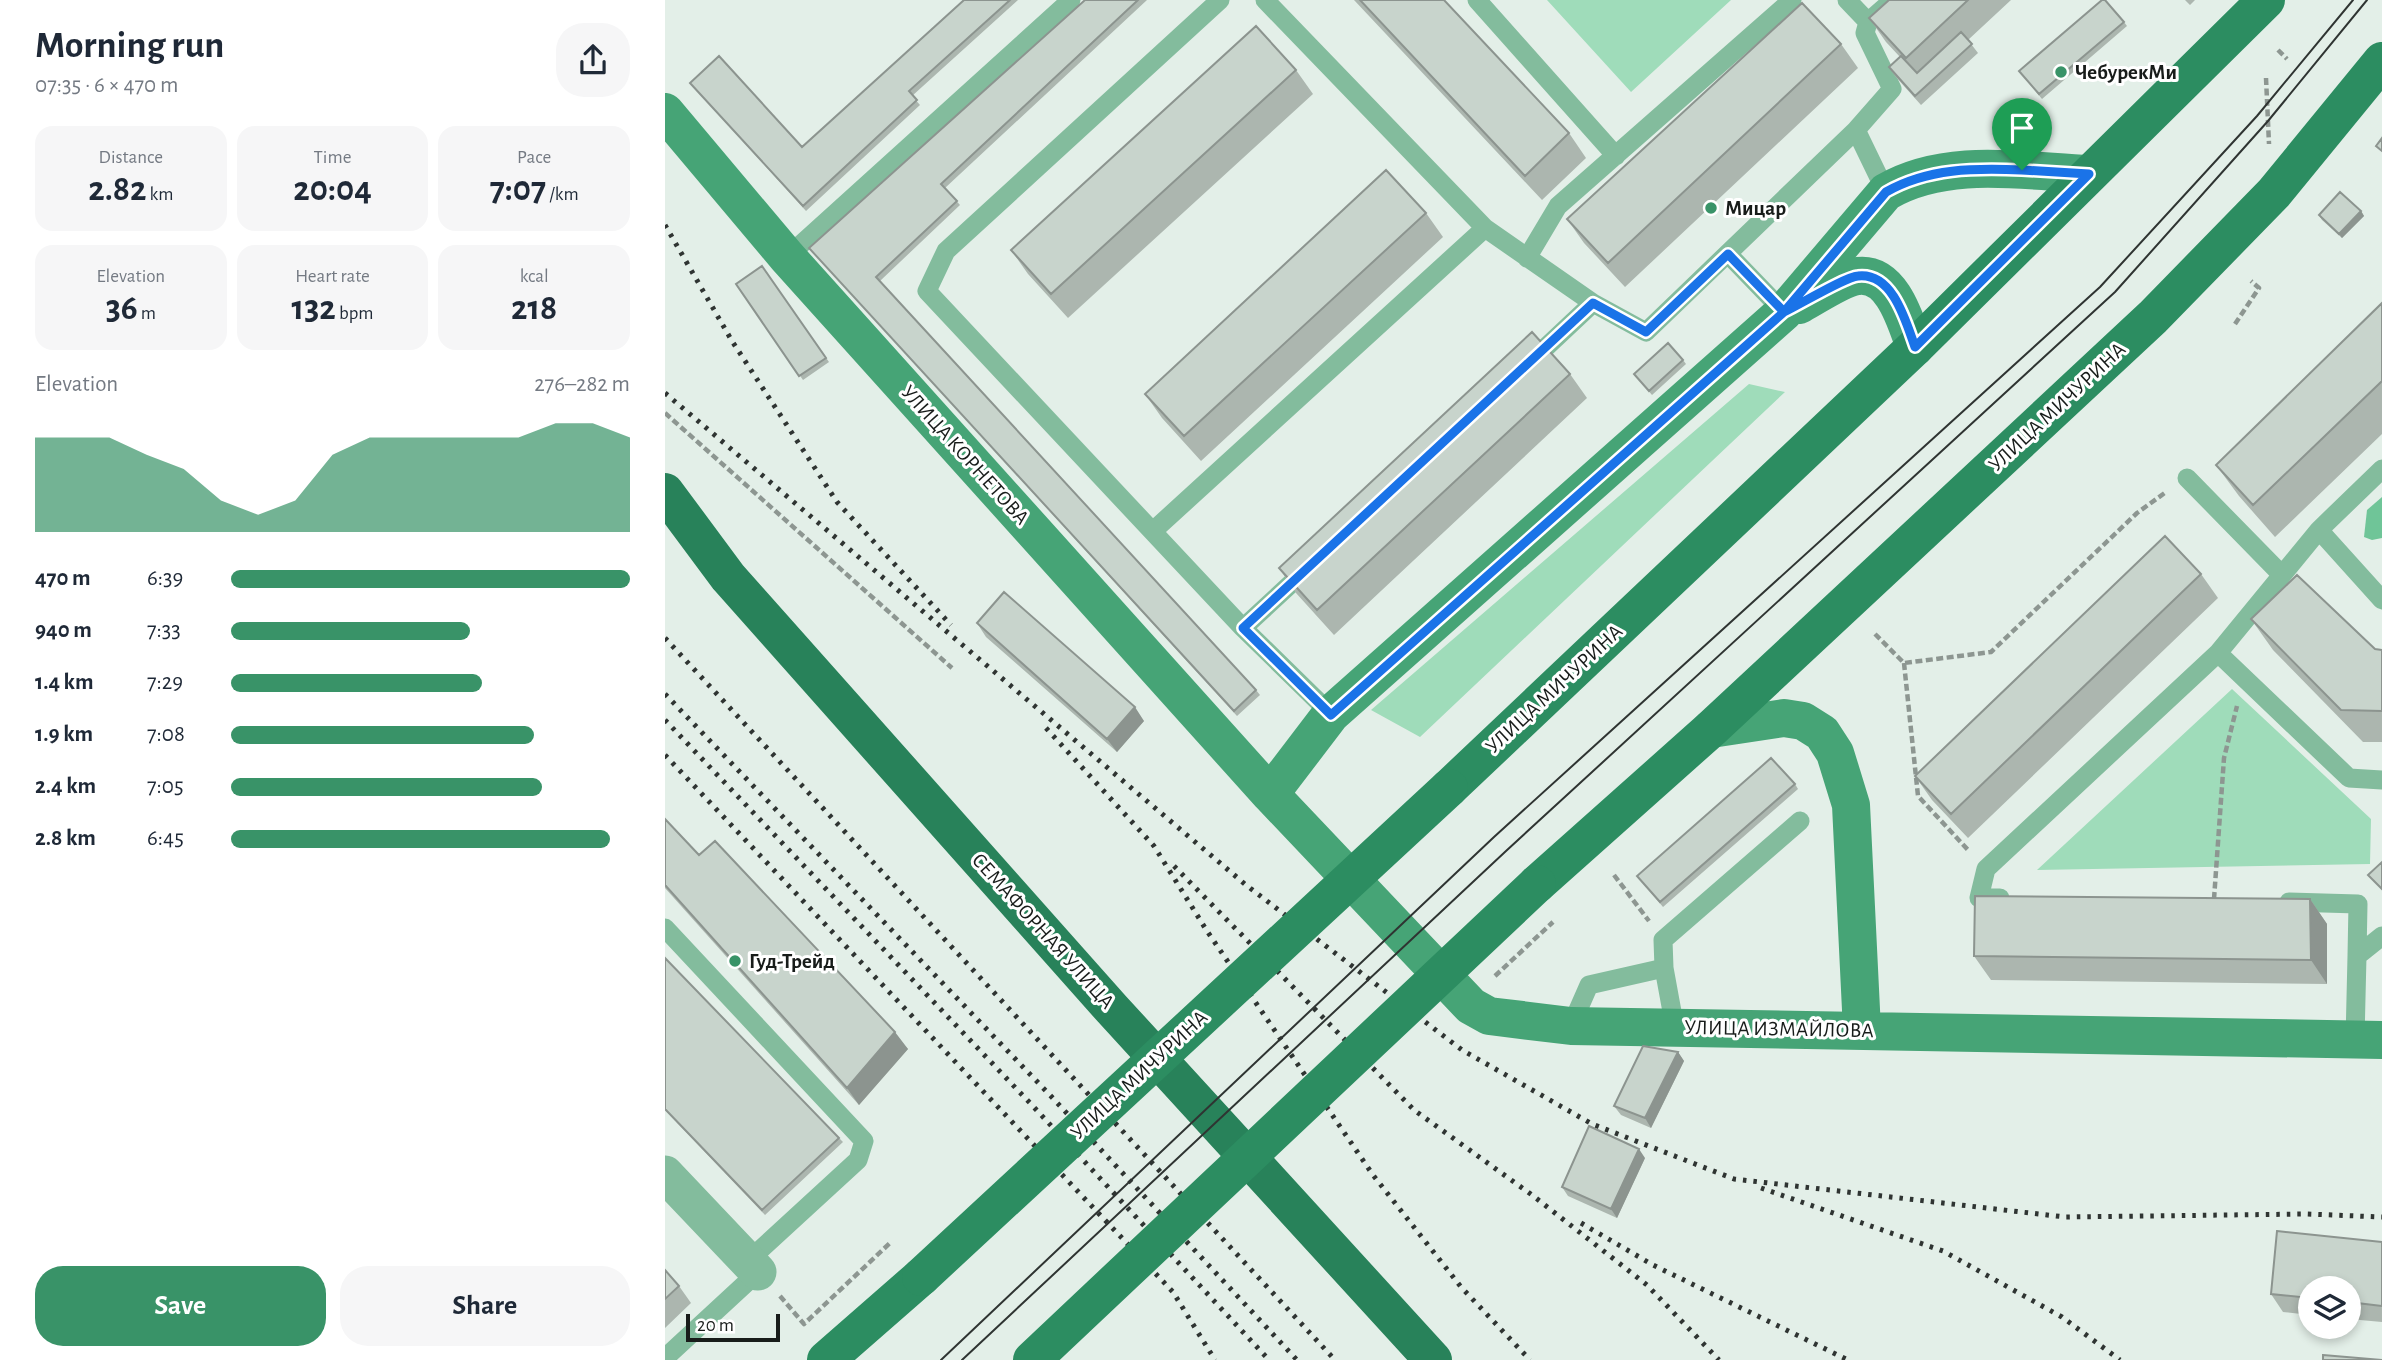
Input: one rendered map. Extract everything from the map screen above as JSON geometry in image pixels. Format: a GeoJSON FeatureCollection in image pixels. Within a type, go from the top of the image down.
{"type":"FeatureCollection","features":[{"type":"Feature","properties":{"kind":"highway","name":"СЕМАФОРНАЯ УЛИЦА"},"geometry":{"type":"LineString","coordinates":[[665,492],[747,597],[1103,998],[1433,1360]]}},
{"type":"Feature","properties":{"kind":"main road","name":"УЛИЦА МИЧУРИНА"},"geometry":{"type":"LineString","coordinates":[[826,1360],[921,1277],[1450,788],[1915,347],[2266,0]]}},
{"type":"Feature","properties":{"kind":"main road","name":"УЛИЦА МИЧУРИНА"},"geometry":{"type":"LineString","coordinates":[[1032,1360],[1537,884],[1711,729],[2153,317],[2274,193],[2382,61]]}},
{"type":"Feature","properties":{"kind":"main road","name":"УЛИЦА КОРНЕТОВА"},"geometry":{"type":"LineString","coordinates":[[665,112],[787,257],[1270,794]]}},
{"type":"Feature","properties":{"kind":"main road"},"geometry":{"type":"LineString","coordinates":[[1270,794],[1331,715],[1784,312],[1886,192],[1908,179],[1970,168],[2089,174]]}},
{"type":"Feature","properties":{"kind":"main road"},"geometry":{"type":"LineString","coordinates":[[1784,312],[1857,276],[1878,280],[1900,305],[1915,347]]}},
{"type":"Feature","properties":{"kind":"main road"},"geometry":{"type":"LineString","coordinates":[[1711,729],[1784,718],[1803,721],[1822,733],[1835,753],[1851,805],[1862,1030]]}},
{"type":"Feature","properties":{"kind":"main road","name":"УЛИЦА ИЗМАЙЛОВА"},"geometry":{"type":"LineString","coordinates":[[1270,794],[1471,1006],[1489,1016],[1571,1026],[2368,1040]]}},
{"type":"Feature","properties":{"kind":"street"},"geometry":{"type":"LineString","coordinates":[[665,1174],[748,1261]]}},
{"type":"Feature","properties":{"kind":"lane"},"geometry":{"type":"LineString","coordinates":[[787,257],[1071,0]]}},
{"type":"Feature","properties":{"kind":"lane"},"geometry":{"type":"LineString","coordinates":[[1220,0],[946,251],[927,291],[1243,628],[1331,715]]}},
{"type":"Feature","properties":{"kind":"lane"},"geometry":{"type":"LineString","coordinates":[[1265,0],[1485,228],[1593,303],[1646,332],[1856,130],[1892,89],[1865,33],[1868,22],[1893,0]]}},
{"type":"Feature","properties":{"kind":"lane"},"geometry":{"type":"LineString","coordinates":[[1477,0],[1616,156]]}},
{"type":"Feature","properties":{"kind":"lane"},"geometry":{"type":"LineString","coordinates":[[1527,258],[1558,206],[1792,0]]}},
{"type":"Feature","properties":{"kind":"lane"},"geometry":{"type":"LineString","coordinates":[[1847,0],[1868,22]]}},
{"type":"Feature","properties":{"kind":"lane"},"geometry":{"type":"LineString","coordinates":[[1856,130],[1886,192]]}},
{"type":"Feature","properties":{"kind":"lane"},"geometry":{"type":"LineString","coordinates":[[1153,531],[1485,228]]}},
{"type":"Feature","properties":{"kind":"lane"},"geometry":{"type":"LineString","coordinates":[[1728,254],[1784,312]]}},
{"type":"Feature","properties":{"kind":"lane"},"geometry":{"type":"LineString","coordinates":[[1513,378],[1593,303]]}},
{"type":"Feature","properties":{"kind":"lane"},"geometry":{"type":"LineString","coordinates":[[2020,898],[1979,898],[1986,869],[2218,653],[2319,530],[2382,469]]}},
{"type":"Feature","properties":{"kind":"lane"},"geometry":{"type":"LineString","coordinates":[[2187,478],[2282,575]]}},
{"type":"Feature","properties":{"kind":"lane"},"geometry":{"type":"LineString","coordinates":[[2319,530],[2382,600]]}},
{"type":"Feature","properties":{"kind":"lane"},"geometry":{"type":"LineString","coordinates":[[1243,628],[1323,554]]}},
{"type":"Feature","properties":{"kind":"lane"},"geometry":{"type":"LineString","coordinates":[[2218,653],[2349,778],[2382,780]]}},
{"type":"Feature","properties":{"kind":"lane"},"geometry":{"type":"LineString","coordinates":[[1675,1028],[1664,968],[1663,940],[1801,821]]}},
{"type":"Feature","properties":{"kind":"lane"},"geometry":{"type":"LineString","coordinates":[[2267,901],[2358,904],[2357,957],[2368,1040]]}},
{"type":"Feature","properties":{"kind":"lane"},"geometry":{"type":"LineString","coordinates":[[665,928],[864,1141],[858,1160],[748,1261],[758,1272],[665,1358]]}},
{"type":"Feature","properties":{"kind":"lane"},"geometry":{"type":"LineString","coordinates":[[2357,957],[2382,936]]}},
{"type":"Feature","properties":{"kind":"lane"},"geometry":{"type":"LineString","coordinates":[[1571,1026],[1589,985],[1664,968]]}},
{"type":"Feature","properties":{"kind":"path"},"geometry":{"type":"LineString","coordinates":[[2278,50],[2287,59]]}},
{"type":"Feature","properties":{"kind":"path"},"geometry":{"type":"LineString","coordinates":[[2266,78],[2269,145]]}},
{"type":"Feature","properties":{"kind":"path"},"geometry":{"type":"LineString","coordinates":[[2235,324],[2259,288],[2251,281]]}},
{"type":"Feature","properties":{"kind":"path"},"geometry":{"type":"LineString","coordinates":[[665,413],[952,668]]}},
{"type":"Feature","properties":{"kind":"path"},"geometry":{"type":"LineString","coordinates":[[1903,663],[1991,652],[2137,513],[2187,478]]}},
{"type":"Feature","properties":{"kind":"path"},"geometry":{"type":"LineString","coordinates":[[1875,634],[1903,663],[1918,796],[1986,869]]}},
{"type":"Feature","properties":{"kind":"path"},"geometry":{"type":"LineString","coordinates":[[2214,899],[2224,758],[2243,678]]}},
{"type":"Feature","properties":{"kind":"path"},"geometry":{"type":"LineString","coordinates":[[1614,875],[1663,940]]}},
{"type":"Feature","properties":{"kind":"path"},"geometry":{"type":"LineString","coordinates":[[804,1324],[890,1243]]}},
{"type":"Feature","properties":{"kind":"green space"},"geometry":{"type":"Polygon","coordinates":[[[1547,0],[1731,0],[1631,92],[1547,0]]]}},
{"type":"Feature","properties":{"kind":"green space"},"geometry":{"type":"Polygon","coordinates":[[[1749,384],[1785,392],[1420,737],[1371,710],[1749,384]]]}},
{"type":"Feature","properties":{"kind":"green space"},"geometry":{"type":"Polygon","coordinates":[[[2382,497],[2382,538],[2372,540],[2364,537],[2367,510],[2382,497]]]}},
{"type":"Feature","properties":{"kind":"green space"},"geometry":{"type":"Polygon","coordinates":[[[2232,689],[2371,819],[2370,864],[2037,870],[2232,689]]]}},
{"type":"Feature","properties":{"kind":"building"},"geometry":{"type":"Polygon","coordinates":[[[964,0],[1010,0],[909,91],[917,100],[803,206],[690,83],[719,56],[802,147],[964,0]]]}},
{"type":"Feature","properties":{"kind":"building"},"geometry":{"type":"Polygon","coordinates":[[[1085,0],[1138,0],[941,184],[957,201],[876,277],[1256,690],[1234,711],[809,248],[1085,0]]]}},
{"type":"Feature","properties":{"kind":"building"},"geometry":{"type":"Polygon","coordinates":[[[1360,0],[1444,0],[1569,133],[1525,176],[1360,0]]]}},
{"type":"Feature","properties":{"kind":"building"},"geometry":{"type":"Polygon","coordinates":[[[1889,0],[1968,0],[1906,58],[1869,18],[1889,0]]]}},
{"type":"Feature","properties":{"kind":"building"},"geometry":{"type":"Polygon","coordinates":[[[2105,0],[2124,22],[2039,94],[2019,71],[2105,0]]]}},
{"type":"Feature","properties":{"kind":"building"},"geometry":{"type":"Polygon","coordinates":[[[1802,3],[1841,44],[1608,263],[1567,219],[1802,3]]]}},
{"type":"Feature","properties":{"kind":"building"},"geometry":{"type":"Polygon","coordinates":[[[1256,26],[1296,70],[1051,294],[1011,250],[1256,26]]]}},
{"type":"Feature","properties":{"kind":"building"},"geometry":{"type":"Polygon","coordinates":[[[1961,32],[1972,44],[1915,96],[1889,67],[1901,56],[1917,73],[1961,32]]]}},
{"type":"Feature","properties":{"kind":"building"},"geometry":{"type":"Polygon","coordinates":[[[2382,138],[2382,151],[2376,146],[2382,138]]]}},
{"type":"Feature","properties":{"kind":"building"},"geometry":{"type":"Polygon","coordinates":[[[1386,170],[1426,213],[1184,436],[1145,394],[1386,170]]]}},
{"type":"Feature","properties":{"kind":"building"},"geometry":{"type":"Polygon","coordinates":[[[2340,192],[2361,211],[2339,234],[2319,215],[2340,192]]]}},
{"type":"Feature","properties":{"kind":"building"},"geometry":{"type":"Polygon","coordinates":[[[762,266],[826,358],[799,376],[736,284],[762,266]]]}},
{"type":"Feature","properties":{"kind":"building"},"geometry":{"type":"Polygon","coordinates":[[[2382,303],[2382,381],[2253,505],[2216,465],[2382,303]]]}},
{"type":"Feature","properties":{"kind":"building"},"geometry":{"type":"Polygon","coordinates":[[[1532,332],[1570,374],[1317,610],[1279,568],[1532,332]]]}},
{"type":"Feature","properties":{"kind":"building"},"geometry":{"type":"Polygon","coordinates":[[[1668,343],[1683,360],[1649,391],[1634,374],[1668,343]]]}},
{"type":"Feature","properties":{"kind":"building"},"geometry":{"type":"Polygon","coordinates":[[[2165,536],[2201,574],[1951,814],[1915,776],[2165,536]]]}},
{"type":"Feature","properties":{"kind":"building"},"geometry":{"type":"Polygon","coordinates":[[[2297,575],[2375,649],[2382,650],[2382,711],[2341,710],[2251,619],[2297,575]]]}},
{"type":"Feature","properties":{"kind":"building"},"geometry":{"type":"Polygon","coordinates":[[[1004,592],[1135,707],[1107,739],[977,623],[1004,592]]]}},
{"type":"Feature","properties":{"kind":"building"},"geometry":{"type":"Polygon","coordinates":[[[1771,758],[1795,784],[1660,902],[1637,876],[1771,758]]]}},
{"type":"Feature","properties":{"kind":"building"},"geometry":{"type":"Polygon","coordinates":[[[665,819],[699,855],[715,841],[895,1032],[847,1088],[665,885],[665,819]]]}},
{"type":"Feature","properties":{"kind":"building"},"geometry":{"type":"Polygon","coordinates":[[[2382,862],[2382,889],[2368,875],[2382,862]]]}},
{"type":"Feature","properties":{"kind":"building"},"geometry":{"type":"Polygon","coordinates":[[[1975,896],[2310,899],[2311,960],[1974,956],[1975,896]]]}},
{"type":"Feature","properties":{"kind":"building"},"geometry":{"type":"Polygon","coordinates":[[[665,958],[839,1138],[762,1210],[665,1109],[665,958]]]}},
{"type":"Feature","properties":{"kind":"building"},"geometry":{"type":"Polygon","coordinates":[[[1643,1046],[1678,1052],[1645,1118],[1614,1106],[1643,1046]]]}},
{"type":"Feature","properties":{"kind":"building"},"geometry":{"type":"Polygon","coordinates":[[[1589,1126],[1639,1149],[1611,1209],[1562,1187],[1589,1126]]]}},
{"type":"Feature","properties":{"kind":"building"},"geometry":{"type":"Polygon","coordinates":[[[2277,1231],[2382,1242],[2382,1306],[2361,1303],[2361,1276],[2298,1276],[2298,1297],[2271,1294],[2277,1231]]]}},
{"type":"Feature","properties":{"kind":"building"},"geometry":{"type":"Polygon","coordinates":[[[665,1270],[679,1286],[665,1299],[665,1270]]]}},
{"type":"Feature","properties":{"kind":"building"},"geometry":{"type":"Polygon","coordinates":[[[2323,1355],[2382,1360],[2323,1360],[2323,1355]]]}},
{"type":"Feature","properties":{"kind":"tram line"},"geometry":{"type":"LineString","coordinates":[[941,1360],[1494,837],[2100,287],[2257,116],[2353,0]]}},
{"type":"Feature","properties":{"kind":"tram line"},"geometry":{"type":"LineString","coordinates":[[962,1360],[1506,851],[2115,292],[2268,121],[2367,0]]}},
{"type":"Feature","properties":{"kind":"railway"},"geometry":{"type":"LineString","coordinates":[[665,225],[732,341],[837,502],[951,625]]}},
{"type":"Feature","properties":{"kind":"railway"},"geometry":{"type":"LineString","coordinates":[[665,393],[1246,885],[1462,1050],[1592,1124],[1734,1179],[2065,1217],[2307,1214],[2382,1217]]}},
{"type":"Feature","properties":{"kind":"railway"},"geometry":{"type":"LineString","coordinates":[[665,638],[1335,1360]]}},
{"type":"Feature","properties":{"kind":"railway"},"geometry":{"type":"LineString","coordinates":[[665,694],[1048,1093],[1297,1360]]}},
{"type":"Feature","properties":{"kind":"railway"},"geometry":{"type":"LineString","coordinates":[[665,720],[1030,1103],[1269,1360]]}},
{"type":"Feature","properties":{"kind":"railway"},"geometry":{"type":"LineString","coordinates":[[1046,728],[1154,846],[1207,931],[1373,1175],[1461,1287],[1530,1360]]}},
{"type":"Feature","properties":{"kind":"railway"},"geometry":{"type":"LineString","coordinates":[[665,755],[1173,1292],[1215,1360]]}},
{"type":"Feature","properties":{"kind":"railway"},"geometry":{"type":"LineString","coordinates":[[1174,866],[1414,1110],[1532,1195],[1647,1285],[1719,1360]]}},
{"type":"Feature","properties":{"kind":"railway"},"geometry":{"type":"LineString","coordinates":[[1761,1188],[1943,1251],[2062,1317],[2120,1360]]}},
{"type":"Feature","properties":{"kind":"railway"},"geometry":{"type":"LineString","coordinates":[[1581,1223],[1653,1265],[1848,1360]]}},
{"type":"Feature","properties":{"kind":"place","name":"ЧебурекМи"},"geometry":{"type":"Point","coordinates":[2061,72]}},
{"type":"Feature","properties":{"kind":"place","name":"Мицар"},"geometry":{"type":"Point","coordinates":[1711,208]}},
{"type":"Feature","properties":{"kind":"place","name":"Гуд-Трейд"},"geometry":{"type":"Point","coordinates":[735,961]}},
{"type":"Feature","properties":{"kind":"route"},"geometry":{"type":"LineString","coordinates":[[2022,170],[1970,168],[1908,179],[1886,192],[1784,312],[1331,715],[1243,628],[1593,303],[1646,332],[1728,254],[1784,312],[1857,276],[1878,280],[1900,305],[1915,347],[2089,174],[2022,170]]}}]}
